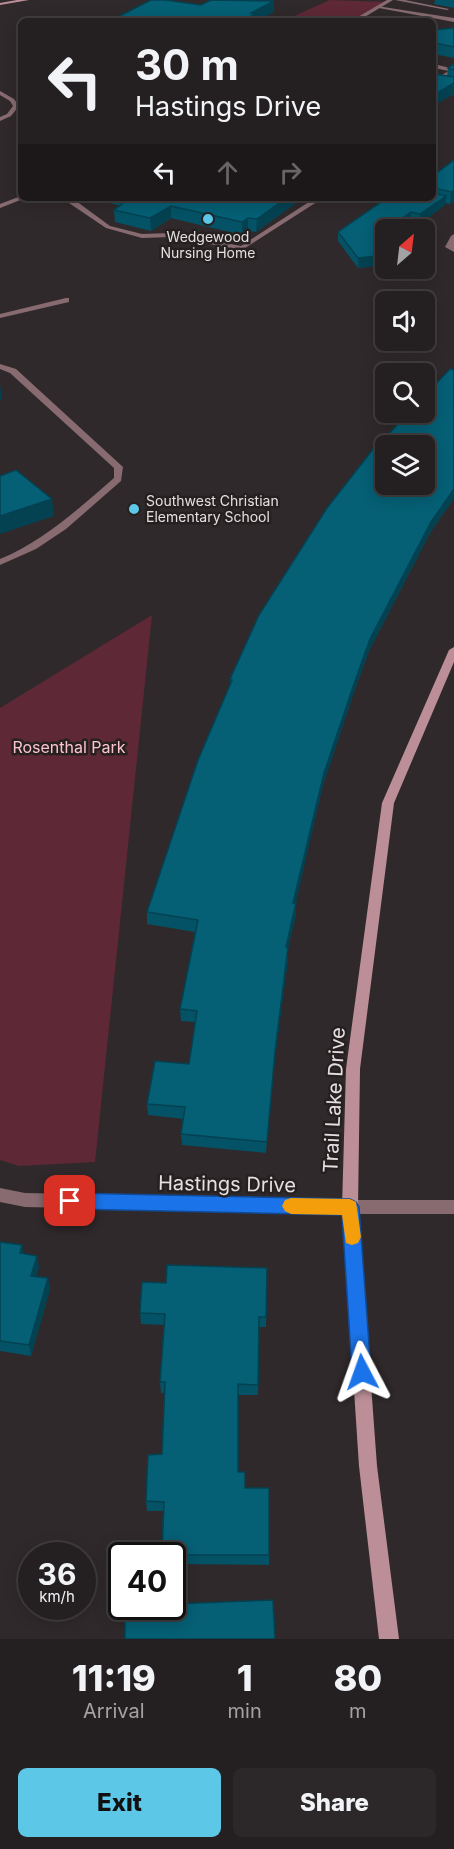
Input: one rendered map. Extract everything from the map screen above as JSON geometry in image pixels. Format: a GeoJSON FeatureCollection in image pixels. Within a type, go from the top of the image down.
{"type":"FeatureCollection","features":[{"type":"Feature","properties":{"kind":"street"},"geometry":{"type":"LineString","coordinates":[[0,4],[27,0]]}},
{"type":"Feature","properties":{"kind":"street"},"geometry":{"type":"LineString","coordinates":[[359,18],[391,0]]}},
{"type":"Feature","properties":{"kind":"street"},"geometry":{"type":"LineString","coordinates":[[397,0],[447,9]]}},
{"type":"Feature","properties":{"kind":"street"},"geometry":{"type":"LineString","coordinates":[[379,7],[454,20]]}},
{"type":"Feature","properties":{"kind":"street"},"geometry":{"type":"LineString","coordinates":[[409,18],[418,13]]}},
{"type":"Feature","properties":{"kind":"street"},"geometry":{"type":"LineString","coordinates":[[436,66],[454,71],[436,79]]}},
{"type":"Feature","properties":{"kind":"street"},"geometry":{"type":"LineString","coordinates":[[436,81],[444,83]]}},
{"type":"Feature","properties":{"kind":"street"},"geometry":{"type":"LineString","coordinates":[[0,93],[12,100],[16,106],[9,116],[0,119]]}},
{"type":"Feature","properties":{"kind":"street"},"geometry":{"type":"LineString","coordinates":[[0,206],[18,199]]}},
{"type":"Feature","properties":{"kind":"street"},"geometry":{"type":"LineString","coordinates":[[75,201],[108,227],[142,236],[171,235],[242,248],[315,201]]}},
{"type":"Feature","properties":{"kind":"street"},"geometry":{"type":"LineString","coordinates":[[451,249],[454,236]]}},
{"type":"Feature","properties":{"kind":"street"},"geometry":{"type":"LineString","coordinates":[[0,316],[66,300]]}},
{"type":"Feature","properties":{"kind":"street"},"geometry":{"type":"LineString","coordinates":[[0,366],[13,371],[119,467],[118,479],[67,523],[36,546],[0,562]]}},
{"type":"Feature","properties":{"kind":"street","name":"Trail Lake Drive"},"geometry":{"type":"LineString","coordinates":[[389,1639],[368,1466],[350,1207],[353,1069],[388,803],[454,650]]}},
{"type":"Feature","properties":{"kind":"street","name":"Hastings Drive"},"geometry":{"type":"LineString","coordinates":[[0,1195],[25,1200],[454,1207]]}},
{"type":"Feature","properties":{"kind":"green space"},"geometry":{"type":"Polygon","coordinates":[[[330,0],[387,2],[358,18],[290,18],[330,0]]]}},
{"type":"Feature","properties":{"kind":"green space","name":"Rosenthal Park"},"geometry":{"type":"Polygon","coordinates":[[[152,615],[95,1162],[19,1166],[0,1160],[0,708],[152,615]]]}},
{"type":"Feature","properties":{"kind":"building"},"geometry":{"type":"Polygon","coordinates":[[[151,0],[201,5],[211,0],[274,1],[251,13],[255,14],[248,18],[116,18],[151,0]]]}},
{"type":"Feature","properties":{"kind":"building"},"geometry":{"type":"Polygon","coordinates":[[[454,28],[454,47],[436,43],[436,30],[454,28]]]}},
{"type":"Feature","properties":{"kind":"building"},"geometry":{"type":"Polygon","coordinates":[[[436,74],[454,77],[454,83],[436,94],[436,74]]]}},
{"type":"Feature","properties":{"kind":"building"},"geometry":{"type":"Polygon","coordinates":[[[454,160],[454,190],[451,192],[436,188],[436,174],[454,160]]]}},
{"type":"Feature","properties":{"kind":"building"},"geometry":{"type":"Polygon","coordinates":[[[436,194],[446,196],[420,214],[411,212],[401,219],[375,219],[375,256],[358,258],[338,232],[383,201],[436,201],[436,194]]]}},
{"type":"Feature","properties":{"kind":"building"},"geometry":{"type":"Polygon","coordinates":[[[126,201],[282,201],[257,219],[248,218],[242,222],[171,206],[150,218],[114,210],[126,201]]]}},
{"type":"Feature","properties":{"kind":"building"},"geometry":{"type":"Polygon","coordinates":[[[450,369],[454,370],[454,489],[431,522],[370,639],[324,773],[293,903],[296,903],[286,947],[288,947],[267,1142],[181,1134],[185,1107],[147,1104],[155,1061],[189,1064],[197,1011],[180,1009],[198,920],[147,912],[198,760],[232,680],[230,679],[259,615],[327,508],[375,447],[375,495],[435,495],[435,435],[388,435],[399,423],[435,423],[435,385],[450,369]]]}},
{"type":"Feature","properties":{"kind":"building"},"geometry":{"type":"Polygon","coordinates":[[[16,470],[52,499],[0,516],[0,476],[16,470]]]}},
{"type":"Feature","properties":{"kind":"building"},"geometry":{"type":"Polygon","coordinates":[[[0,1242],[22,1245],[20,1253],[37,1256],[31,1276],[48,1278],[29,1345],[0,1341],[0,1242]]]}},
{"type":"Feature","properties":{"kind":"building"},"geometry":{"type":"Polygon","coordinates":[[[167,1265],[267,1268],[266,1317],[259,1317],[258,1385],[238,1384],[238,1472],[245,1472],[245,1488],[269,1488],[269,1555],[186,1555],[186,1542],[162,1542],[164,1502],[146,1501],[148,1455],[162,1454],[165,1382],[160,1382],[165,1314],[140,1313],[142,1282],[166,1283],[167,1265]]]}},
{"type":"Feature","properties":{"kind":"building"},"geometry":{"type":"Polygon","coordinates":[[[273,1600],[275,1639],[125,1639],[125,1620],[186,1620],[186,1603],[273,1600]]]}},
{"type":"Feature","properties":{"kind":"slow traffic"},"geometry":{"type":"LineString","coordinates":[[291,1206],[350,1207],[352,1237]]}},
{"type":"Feature","properties":{"kind":"place","name":"Wedgewood Nursing Home"},"geometry":{"type":"Point","coordinates":[208,219]}},
{"type":"Feature","properties":{"kind":"place","name":"Southwest Christian Elementary School"},"geometry":{"type":"Point","coordinates":[134,509]}},
{"type":"Feature","properties":{"kind":"route"},"geometry":{"type":"LineString","coordinates":[[70,1201],[350,1207],[362,1372]]}}]}
